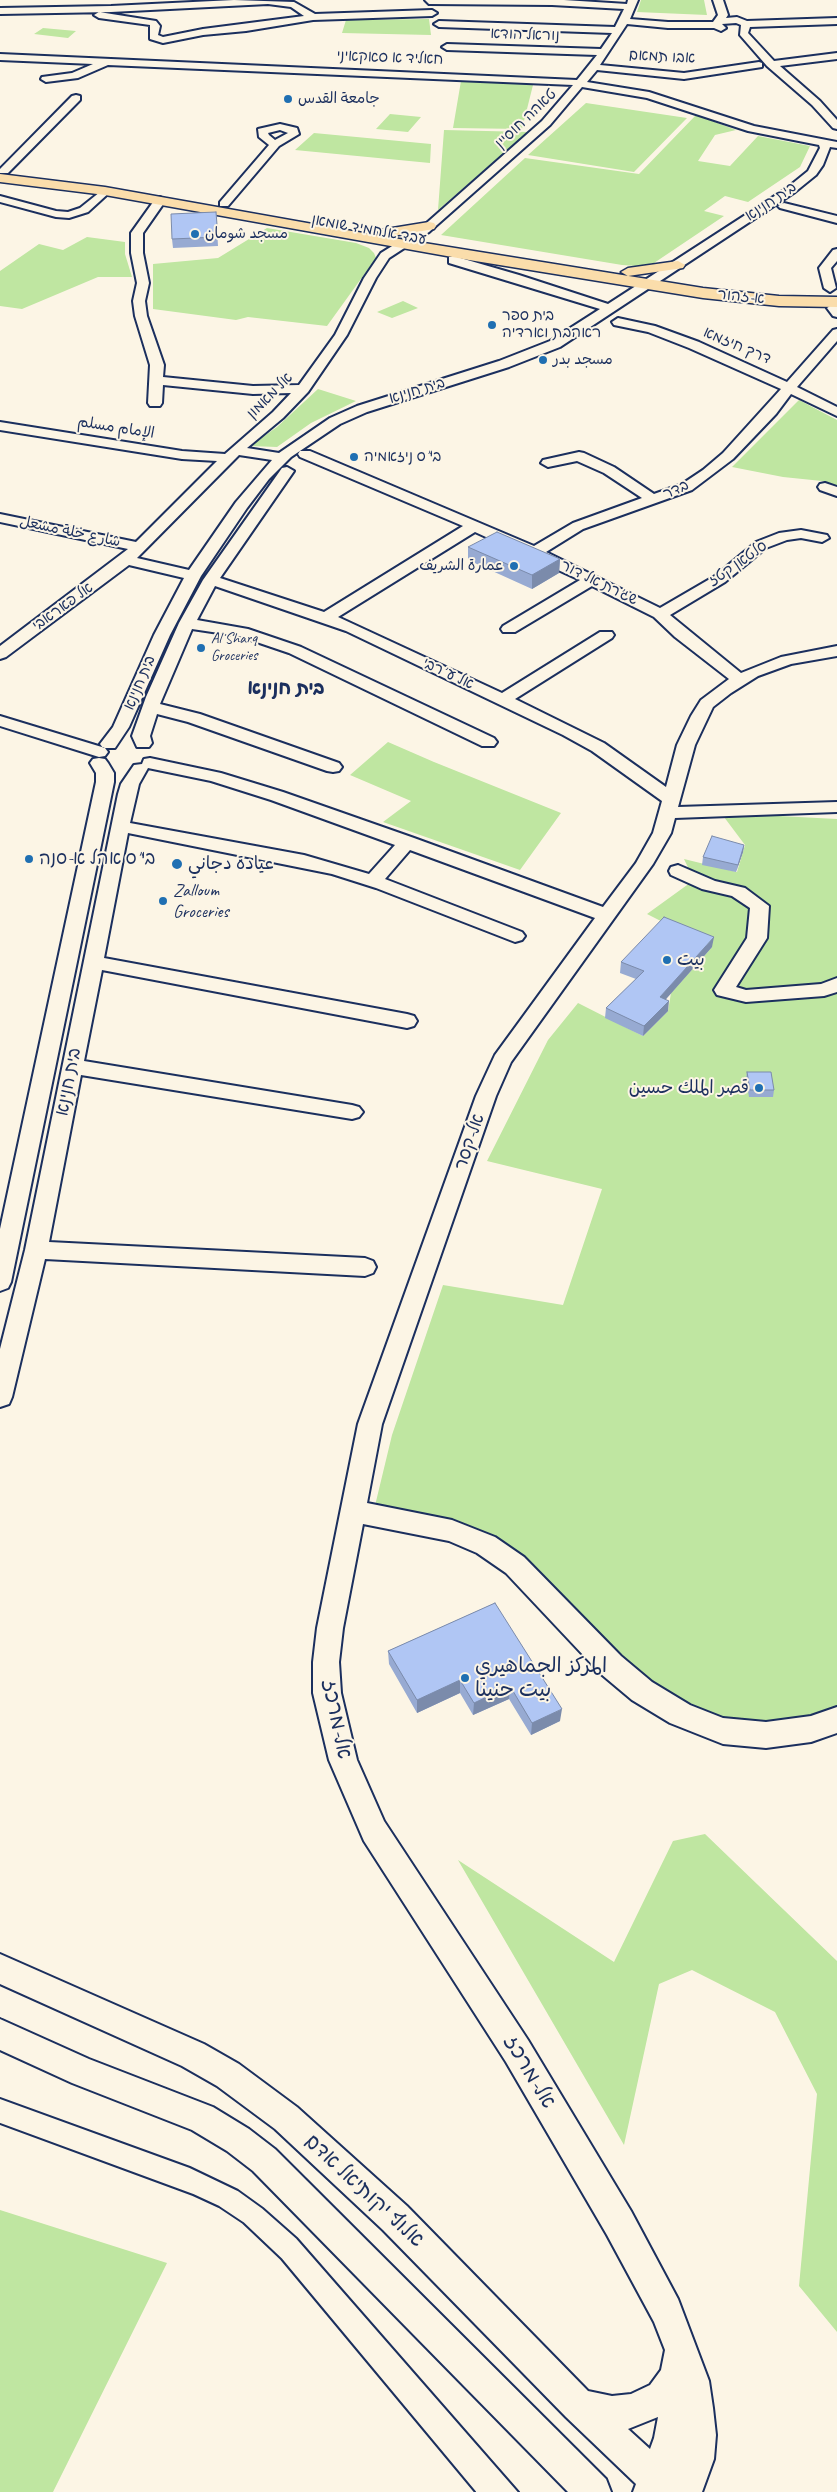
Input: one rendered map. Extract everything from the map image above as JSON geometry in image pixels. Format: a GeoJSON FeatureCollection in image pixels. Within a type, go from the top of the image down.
{"type":"FeatureCollection","features":[{"type":"Feature","properties":{"kind":"main road","name":"עבד אלחמיד שומאן"},"geometry":{"type":"LineString","coordinates":[[1,174],[105,190],[370,239],[407,241],[663,282]]}},
{"type":"Feature","properties":{"kind":"main road","name":"עבד אלחמיד שומאן"},"geometry":{"type":"LineString","coordinates":[[1,174],[111,185],[385,233],[407,241]]}},
{"type":"Feature","properties":{"kind":"main road"},"geometry":{"type":"LineString","coordinates":[[385,233],[430,226]]}},
{"type":"Feature","properties":{"kind":"main road"},"geometry":{"type":"LineString","coordinates":[[370,239],[382,248],[385,256]]}},
{"type":"Feature","properties":{"kind":"main road"},"geometry":{"type":"LineString","coordinates":[[629,296],[621,275],[656,270],[678,264]]}},
{"type":"Feature","properties":{"kind":"main road"},"geometry":{"type":"LineString","coordinates":[[653,299],[673,294],[709,290],[697,273]]}},
{"type":"Feature","properties":{"kind":"main road","name":"א-זהור"},"geometry":{"type":"LineString","coordinates":[[663,282],[779,301],[835,301]]}},
{"type":"Feature","properties":{"kind":"street"},"geometry":{"type":"LineString","coordinates":[[618,30],[442,48],[428,0],[632,4]]}},
{"type":"Feature","properties":{"kind":"street"},"geometry":{"type":"LineString","coordinates":[[718,0],[723,15],[724,28],[759,65],[816,114],[825,128],[822,137]]}},
{"type":"Feature","properties":{"kind":"street"},"geometry":{"type":"LineString","coordinates":[[728,0],[744,24],[743,34],[770,64],[816,103],[837,126]]}},
{"type":"Feature","properties":{"kind":"street"},"geometry":{"type":"LineString","coordinates":[[0,11],[122,4],[273,1],[294,5],[313,17]]}},
{"type":"Feature","properties":{"kind":"street","name":"טאהה חוסיין"},"geometry":{"type":"LineString","coordinates":[[407,241],[430,226],[546,123],[594,67],[624,22],[632,4]]}},
{"type":"Feature","properties":{"kind":"street"},"geometry":{"type":"LineString","coordinates":[[99,15],[153,23],[155,26],[153,37],[163,40],[203,32],[246,28],[313,17],[432,13]]}},
{"type":"Feature","properties":{"kind":"street"},"geometry":{"type":"LineString","coordinates":[[624,22],[724,28],[744,24],[837,21]]}},
{"type":"Feature","properties":{"kind":"street","name":"נוראל הודא"},"geometry":{"type":"LineString","coordinates":[[442,48],[603,52]]}},
{"type":"Feature","properties":{"kind":"street","name":"חאליד א סאקאיני"},"geometry":{"type":"LineString","coordinates":[[0,57],[107,61],[442,48],[581,83],[648,95],[735,124],[772,133],[822,137]]}},
{"type":"Feature","properties":{"kind":"street"},"geometry":{"type":"LineString","coordinates":[[770,64],[837,56]]}},
{"type":"Feature","properties":{"kind":"street"},"geometry":{"type":"LineString","coordinates":[[46,79],[83,74],[107,61]]}},
{"type":"Feature","properties":{"kind":"street","name":"אבו תמאם"},"geometry":{"type":"LineString","coordinates":[[594,67],[684,76],[759,65]]}},
{"type":"Feature","properties":{"kind":"street"},"geometry":{"type":"LineString","coordinates":[[1,174],[76,98]]}},
{"type":"Feature","properties":{"kind":"street"},"geometry":{"type":"LineString","coordinates":[[822,137],[837,132]]}},
{"type":"Feature","properties":{"kind":"street"},"geometry":{"type":"LineString","coordinates":[[822,137],[837,144]]}},
{"type":"Feature","properties":{"kind":"street","name":"בית חנינא"},"geometry":{"type":"LineString","coordinates":[[653,299],[663,282],[678,264],[804,180],[818,165],[825,148],[822,137]]}},
{"type":"Feature","properties":{"kind":"street"},"geometry":{"type":"LineString","coordinates":[[224,204],[275,144]]}},
{"type":"Feature","properties":{"kind":"street","name":"בית חנינא"},"geometry":{"type":"LineString","coordinates":[[727,246],[827,173]]}},
{"type":"Feature","properties":{"kind":"street"},"geometry":{"type":"LineString","coordinates":[[0,211],[6,201],[56,214],[69,215],[84,210],[105,190]]}},
{"type":"Feature","properties":{"kind":"street"},"geometry":{"type":"LineString","coordinates":[[155,403],[157,365],[140,316],[139,301],[144,283],[136,252],[136,234],[160,200]]}},
{"type":"Feature","properties":{"kind":"street"},"geometry":{"type":"LineString","coordinates":[[784,206],[837,220]]}},
{"type":"Feature","properties":{"kind":"street","name":"אל מאמון"},"geometry":{"type":"LineString","coordinates":[[126,560],[232,454],[278,415],[303,389],[341,335],[370,278],[385,256],[407,241]]}},
{"type":"Feature","properties":{"kind":"street"},"geometry":{"type":"LineString","coordinates":[[835,301],[825,268],[837,253]]}},
{"type":"Feature","properties":{"kind":"street"},"geometry":{"type":"LineString","coordinates":[[453,260],[610,309]]}},
{"type":"Feature","properties":{"kind":"street","name":"בית חנינא"},"geometry":{"type":"LineString","coordinates":[[0,1282],[105,782],[102,753],[121,727],[154,651],[193,576],[241,505],[264,476],[282,458],[312,434],[335,421],[390,399],[538,352],[629,296],[663,282],[697,273]]}},
{"type":"Feature","properties":{"kind":"street","name":"בית חנינא"},"geometry":{"type":"LineString","coordinates":[[143,743],[141,736],[150,707],[187,623],[212,580],[285,473],[305,454],[322,441],[347,427],[386,411],[542,360],[599,333],[633,312]]}},
{"type":"Feature","properties":{"kind":"street","name":"דרך חיזמא"},"geometry":{"type":"LineString","coordinates":[[618,322],[651,329],[694,345],[790,388],[837,412]]}},
{"type":"Feature","properties":{"kind":"street","name":"בדר"},"geometry":{"type":"LineString","coordinates":[[535,552],[578,526],[687,487],[708,473],[728,456],[771,411],[837,333]]}},
{"type":"Feature","properties":{"kind":"street"},"geometry":{"type":"LineString","coordinates":[[156,380],[252,390],[303,389]]}},
{"type":"Feature","properties":{"kind":"street","name":"الإمام مسلم"},"geometry":{"type":"LineString","coordinates":[[0,426],[182,455],[232,454],[282,458]]}},
{"type":"Feature","properties":{"kind":"street","name":"שג'רת אל דור"},"geometry":{"type":"LineString","coordinates":[[305,454],[387,488],[472,527],[535,552],[660,614],[681,634],[739,679]]}},
{"type":"Feature","properties":{"kind":"street"},"geometry":{"type":"LineString","coordinates":[[548,463],[579,456],[609,470],[654,500]]}},
{"type":"Feature","properties":{"kind":"street","name":"شارع خلة مشعل"},"geometry":{"type":"LineString","coordinates":[[0,518],[139,547]]}},
{"type":"Feature","properties":{"kind":"street"},"geometry":{"type":"LineString","coordinates":[[326,618],[472,527]]}},
{"type":"Feature","properties":{"kind":"street","name":"סלטאן קטז"},"geometry":{"type":"LineString","coordinates":[[660,614],[720,579],[761,545],[784,536],[800,534],[822,538]]}},
{"type":"Feature","properties":{"kind":"street"},"geometry":{"type":"LineString","coordinates":[[126,560],[193,576]]}},
{"type":"Feature","properties":{"kind":"street","name":"אל פאראבי"},"geometry":{"type":"LineString","coordinates":[[0,654],[126,560]]}},
{"type":"Feature","properties":{"kind":"street","name":"אל ע 'רבי"},"geometry":{"type":"LineString","coordinates":[[212,580],[326,618],[598,747],[670,806]]}},
{"type":"Feature","properties":{"kind":"street"},"geometry":{"type":"LineString","coordinates":[[509,629],[591,580]]}},
{"type":"Feature","properties":{"kind":"street"},"geometry":{"type":"LineString","coordinates":[[187,623],[242,632],[295,650],[488,742]]}},
{"type":"Feature","properties":{"kind":"street"},"geometry":{"type":"LineString","coordinates":[[502,700],[606,634]]}},
{"type":"Feature","properties":{"kind":"street","name":"אל-קסר"},"geometry":{"type":"LineString","coordinates":[[353,1511],[370,1424],[495,1075],[512,1045],[644,864],[662,832],[686,745],[699,716],[716,697],[739,679],[787,660],[837,651]]}},
{"type":"Feature","properties":{"kind":"street"},"geometry":{"type":"LineString","coordinates":[[150,707],[194,718],[333,767]]}},
{"type":"Feature","properties":{"kind":"street"},"geometry":{"type":"LineString","coordinates":[[0,721],[102,753],[128,740],[143,743],[154,752],[145,766]]}},
{"type":"Feature","properties":{"kind":"street"},"geometry":{"type":"LineString","coordinates":[[102,753],[111,771],[130,772],[145,766],[215,777],[277,796],[408,842],[606,915]]}},
{"type":"Feature","properties":{"kind":"street","name":"בית חנינא"},"geometry":{"type":"LineString","coordinates":[[0,1397],[36,1250],[120,826],[130,784],[145,766]]}},
{"type":"Feature","properties":{"kind":"street"},"geometry":{"type":"LineString","coordinates":[[670,806],[837,807]]}},
{"type":"Feature","properties":{"kind":"street"},"geometry":{"type":"LineString","coordinates":[[120,826],[304,861],[373,881],[515,936]]}},
{"type":"Feature","properties":{"kind":"street"},"geometry":{"type":"LineString","coordinates":[[373,881],[408,842]]}},
{"type":"Feature","properties":{"kind":"street"},"geometry":{"type":"LineString","coordinates":[[678,871],[709,885],[738,892],[760,906],[757,938],[724,990],[746,996],[824,990],[837,984]]}},
{"type":"Feature","properties":{"kind":"street"},"geometry":{"type":"LineString","coordinates":[[93,962],[407,1021]]}},
{"type":"Feature","properties":{"kind":"street"},"geometry":{"type":"LineString","coordinates":[[72,1066],[352,1112]]}},
{"type":"Feature","properties":{"kind":"street"},"geometry":{"type":"LineString","coordinates":[[36,1250],[365,1266]]}},
{"type":"Feature","properties":{"kind":"street"},"geometry":{"type":"LineString","coordinates":[[353,1511],[452,1531],[486,1545],[515,1565],[611,1665],[642,1691],[680,1714],[723,1731],[766,1735],[811,1729],[837,1720]]}},
{"type":"Feature","properties":{"kind":"street","name":"אל-מרכז"},"geometry":{"type":"LineString","coordinates":[[353,1511],[330,1628],[326,1662],[327,1693],[343,1760],[374,1831],[517,2051],[619,2223],[666,2311],[692,2381],[698,2435],[696,2459],[666,2488]]}},
{"type":"Feature","properties":{"kind":"street","name":"אלוף יקותיאל אדם"},"geometry":{"type":"LineString","coordinates":[[0,1969],[193,2054],[228,2075],[286,2118],[395,2218],[578,2405],[666,2488]]}},
{"type":"Feature","properties":{"kind":"street"},"geometry":{"type":"LineString","coordinates":[[0,2034],[83,2072],[202,2118],[244,2145],[270,2166],[594,2492]]}},
{"type":"Feature","properties":{"kind":"street","name":"אל-מרכז"},"geometry":{"type":"LineString","coordinates":[[666,2311],[676,2345],[679,2374],[666,2488]]}},
{"type":"Feature","properties":{"kind":"street"},"geometry":{"type":"LineString","coordinates":[[578,2405],[612,2414],[632,2411],[662,2397],[679,2374]]}},
{"type":"Feature","properties":{"kind":"green space"},"geometry":{"type":"Polygon","coordinates":[[[641,0],[704,0],[707,15],[637,12],[641,0]]]}},
{"type":"Feature","properties":{"kind":"green space"},"geometry":{"type":"Polygon","coordinates":[[[429,19],[431,35],[342,33],[346,20],[429,19]]]}},
{"type":"Feature","properties":{"kind":"green space"},"geometry":{"type":"Polygon","coordinates":[[[43,28],[76,31],[68,38],[34,34],[43,28]]]}},
{"type":"Feature","properties":{"kind":"green space"},"geometry":{"type":"Polygon","coordinates":[[[461,81],[534,81],[522,129],[453,128],[461,81]]]}},
{"type":"Feature","properties":{"kind":"green space"},"geometry":{"type":"Polygon","coordinates":[[[586,103],[687,118],[634,172],[528,155],[586,103]]]}},
{"type":"Feature","properties":{"kind":"green space"},"geometry":{"type":"Polygon","coordinates":[[[390,114],[421,117],[408,132],[376,129],[390,114]]]}},
{"type":"Feature","properties":{"kind":"green space"},"geometry":{"type":"Polygon","coordinates":[[[696,115],[736,130],[715,135],[698,161],[730,166],[758,136],[810,146],[800,167],[748,202],[725,196],[704,211],[724,216],[654,263],[637,266],[622,265],[441,235],[525,158],[639,174],[696,115]]]}},
{"type":"Feature","properties":{"kind":"green space"},"geometry":{"type":"Polygon","coordinates":[[[444,130],[528,132],[438,210],[444,130]]]}},
{"type":"Feature","properties":{"kind":"green space"},"geometry":{"type":"Polygon","coordinates":[[[314,133],[431,144],[430,163],[295,150],[314,133]]]}},
{"type":"Feature","properties":{"kind":"green space"},"geometry":{"type":"Polygon","coordinates":[[[267,228],[356,243],[369,248],[374,253],[376,258],[327,326],[248,317],[236,320],[153,309],[153,264],[218,258],[267,228]]]}},
{"type":"Feature","properties":{"kind":"green space"},"geometry":{"type":"Polygon","coordinates":[[[87,237],[125,242],[125,254],[132,277],[98,277],[22,309],[0,306],[0,271],[39,244],[63,250],[87,237]]]}},
{"type":"Feature","properties":{"kind":"green space"},"geometry":{"type":"Polygon","coordinates":[[[403,301],[418,308],[392,318],[377,312],[403,301]]]}},
{"type":"Feature","properties":{"kind":"green space"},"geometry":{"type":"Polygon","coordinates":[[[318,389],[356,401],[311,423],[277,447],[250,446],[277,427],[318,389]]]}},
{"type":"Feature","properties":{"kind":"green space"},"geometry":{"type":"Polygon","coordinates":[[[799,400],[837,420],[837,488],[822,481],[783,477],[732,467],[799,400]]]}},
{"type":"Feature","properties":{"kind":"green space"},"geometry":{"type":"Polygon","coordinates":[[[388,742],[561,813],[520,870],[383,822],[411,801],[350,775],[388,742]]]}},
{"type":"Feature","properties":{"kind":"green space"},"geometry":{"type":"Polygon","coordinates":[[[721,813],[837,819],[837,1718],[723,1731],[668,1706],[486,1545],[373,1514],[392,1435],[443,1285],[563,1305],[602,1189],[487,1161],[548,1040],[578,1003],[643,1036],[668,1011],[671,993],[712,947],[647,914],[694,880],[684,859],[737,872],[745,845],[721,813]]]}},
{"type":"Feature","properties":{"kind":"green space"},"geometry":{"type":"Polygon","coordinates":[[[705,1834],[837,1961],[837,2332],[799,2286],[817,2094],[775,2012],[692,1970],[659,1984],[624,2145],[458,1860],[614,1962],[673,1841],[705,1834]]]}},
{"type":"Feature","properties":{"kind":"green space"},"geometry":{"type":"Polygon","coordinates":[[[0,2210],[167,2263],[53,2492],[0,2492],[0,2210]]]}},
{"type":"Feature","properties":{"kind":"building","name":"مسجد شومان"},"geometry":{"type":"Polygon","coordinates":[[[216,212],[218,237],[172,239],[171,214],[216,212]]]}},
{"type":"Feature","properties":{"kind":"building"},"geometry":{"type":"Polygon","coordinates":[[[497,532],[560,559],[532,575],[468,547],[497,532]]]}},
{"type":"Feature","properties":{"kind":"building"},"geometry":{"type":"Polygon","coordinates":[[[712,836],[744,845],[738,865],[703,857],[712,836]]]}},
{"type":"Feature","properties":{"kind":"building"},"geometry":{"type":"Polygon","coordinates":[[[664,917],[714,937],[660,997],[669,1001],[644,1026],[606,1008],[644,971],[621,962],[664,917]]]}},
{"type":"Feature","properties":{"kind":"building"},"geometry":{"type":"Polygon","coordinates":[[[747,1072],[771,1072],[774,1090],[750,1090],[747,1072]]]}},
{"type":"Feature","properties":{"kind":"building","name":"المركز الجماهيري بيت حنينا"},"geometry":{"type":"Polygon","coordinates":[[[495,1603],[562,1709],[532,1723],[510,1686],[474,1703],[460,1680],[417,1700],[388,1651],[495,1603]]]}},
{"type":"Feature","properties":{"kind":"tram line"},"geometry":{"type":"LineString","coordinates":[[0,2098],[190,2167],[238,2190],[263,2208],[297,2238],[519,2492]]}},
{"type":"Feature","properties":{"kind":"tram line"},"geometry":{"type":"LineString","coordinates":[[0,2124],[193,2195],[219,2207],[243,2223],[281,2259],[475,2492]]}},
{"type":"Feature","properties":{"kind":"place","name":"جامعة القدس"},"geometry":{"type":"Point","coordinates":[288,99]}},
{"type":"Feature","properties":{"kind":"place","name":"مسجد شومان"},"geometry":{"type":"Point","coordinates":[195,234]}},
{"type":"Feature","properties":{"kind":"place","name":"בית ספר ראהבת וארדיה"},"geometry":{"type":"Point","coordinates":[492,325]}},
{"type":"Feature","properties":{"kind":"place","name":"مسجد بدر"},"geometry":{"type":"Point","coordinates":[543,360]}},
{"type":"Feature","properties":{"kind":"place","name":"בי\"ס ניזאמיה"},"geometry":{"type":"Point","coordinates":[354,457]}},
{"type":"Feature","properties":{"kind":"place","name":"عمارة الشريف"},"geometry":{"type":"Point","coordinates":[514,566]}},
{"type":"Feature","properties":{"kind":"place","name":"Al Sharq Groceries"},"geometry":{"type":"Point","coordinates":[201,648]}},
{"type":"Feature","properties":{"kind":"place","name":"בי\"ס אהל א-סנה"},"geometry":{"type":"Point","coordinates":[29,859]}},
{"type":"Feature","properties":{"kind":"place","name":"عيادة دجاني"},"geometry":{"type":"Point","coordinates":[177,864]}},
{"type":"Feature","properties":{"kind":"place","name":"Zalloum Groceries"},"geometry":{"type":"Point","coordinates":[163,901]}},
{"type":"Feature","properties":{"kind":"place","name":"بيت"},"geometry":{"type":"Point","coordinates":[667,960]}},
{"type":"Feature","properties":{"kind":"place","name":"قصر الملك حسين"},"geometry":{"type":"Point","coordinates":[759,1088]}},
{"type":"Feature","properties":{"kind":"place","name":"المركز الجماهيري بيت حنينا"},"geometry":{"type":"Point","coordinates":[465,1678]}},
{"type":"Feature","properties":{"kind":"district","name":"בית חנינא"},"geometry":{"type":"Point","coordinates":[286,689]}}]}
